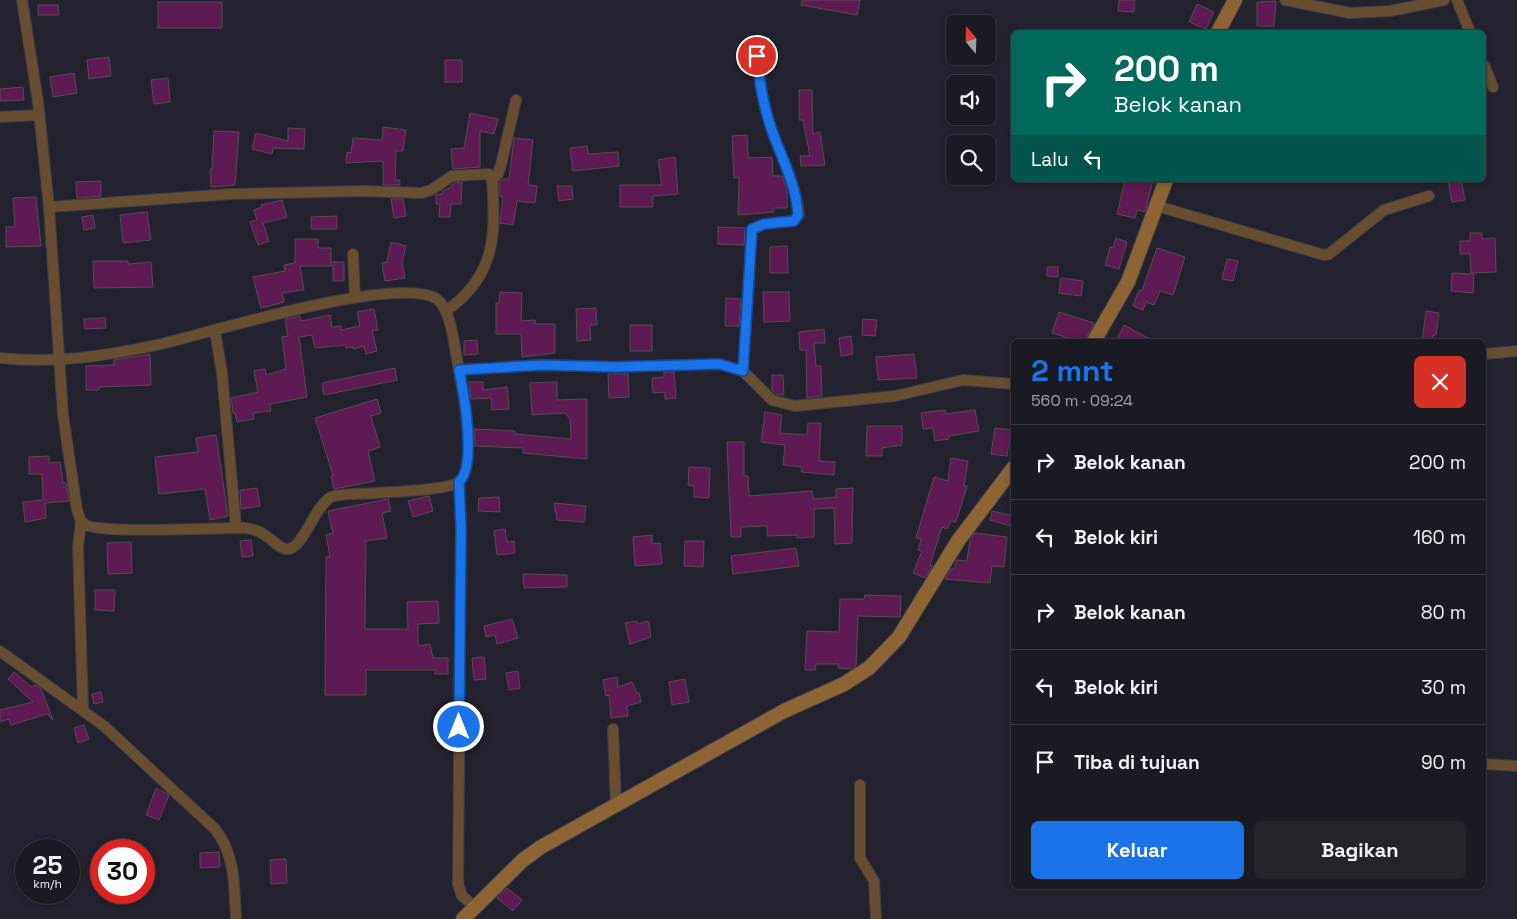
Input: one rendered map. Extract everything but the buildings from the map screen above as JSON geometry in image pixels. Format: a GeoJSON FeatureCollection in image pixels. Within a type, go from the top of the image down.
{"type":"FeatureCollection","features":[{"type":"Feature","properties":{"kind":"street"},"geometry":{"type":"LineString","coordinates":[[22,0],[34,68],[49,207],[63,415],[73,469],[77,510],[81,521],[78,547],[83,709]]}},
{"type":"Feature","properties":{"kind":"street"},"geometry":{"type":"LineString","coordinates":[[1219,30],[1235,0]]}},
{"type":"Feature","properties":{"kind":"street"},"geometry":{"type":"LineString","coordinates":[[1285,0],[1350,13],[1390,11],[1444,0]]}},
{"type":"Feature","properties":{"kind":"street"},"geometry":{"type":"LineString","coordinates":[[1456,0],[1469,30]]}},
{"type":"Feature","properties":{"kind":"street"},"geometry":{"type":"LineString","coordinates":[[743,371],[752,229],[764,224],[794,221],[798,215],[789,170],[776,141],[760,89],[757,56]]}},
{"type":"Feature","properties":{"kind":"street"},"geometry":{"type":"LineString","coordinates":[[1486,70],[1493,87]]}},
{"type":"Feature","properties":{"kind":"street"},"geometry":{"type":"LineString","coordinates":[[492,180],[498,174],[501,165],[516,100]]}},
{"type":"Feature","properties":{"kind":"street"},"geometry":{"type":"LineString","coordinates":[[0,118],[39,114]]}},
{"type":"Feature","properties":{"kind":"street"},"geometry":{"type":"LineString","coordinates":[[49,207],[231,194],[364,191],[422,193],[431,190],[454,176],[487,174],[492,180],[495,225],[483,272],[468,293],[446,311]]}},
{"type":"Feature","properties":{"kind":"street"},"geometry":{"type":"LineString","coordinates":[[1095,339],[1128,282],[1165,182]]}},
{"type":"Feature","properties":{"kind":"street"},"geometry":{"type":"LineString","coordinates":[[1157,206],[1324,255],[1329,254],[1384,210],[1429,196]]}},
{"type":"Feature","properties":{"kind":"street"},"geometry":{"type":"LineString","coordinates":[[353,254],[355,297]]}},
{"type":"Feature","properties":{"kind":"street"},"geometry":{"type":"LineString","coordinates":[[0,358],[59,361],[156,345],[355,297],[397,292],[423,294],[439,301],[446,311],[465,403],[467,455],[465,475],[459,482],[409,491],[331,497],[322,503],[296,546],[288,549],[257,531],[236,527],[114,529],[89,526],[81,521]]}},
{"type":"Feature","properties":{"kind":"street"},"geometry":{"type":"LineString","coordinates":[[215,331],[222,373],[236,527]]}},
{"type":"Feature","properties":{"kind":"street"},"geometry":{"type":"LineString","coordinates":[[1486,354],[1517,351]]}},
{"type":"Feature","properties":{"kind":"street"},"geometry":{"type":"LineString","coordinates":[[459,370],[542,365],[615,367],[719,364],[743,371],[772,400],[795,406],[895,396],[963,380],[1011,384]]}},
{"type":"Feature","properties":{"kind":"street"},"geometry":{"type":"LineString","coordinates":[[464,919],[531,853],[784,710],[844,684],[869,668],[886,653],[899,637],[958,541],[1011,471]]}},
{"type":"Feature","properties":{"kind":"street"},"geometry":{"type":"LineString","coordinates":[[459,482],[461,527],[458,884],[462,896],[475,907]]}},
{"type":"Feature","properties":{"kind":"street"},"geometry":{"type":"LineString","coordinates":[[0,651],[83,709],[131,749],[221,837],[232,865],[236,919]]}},
{"type":"Feature","properties":{"kind":"street"},"geometry":{"type":"LineString","coordinates":[[613,729],[616,806]]}},
{"type":"Feature","properties":{"kind":"street"},"geometry":{"type":"LineString","coordinates":[[1486,764],[1517,766]]}},
{"type":"Feature","properties":{"kind":"street"},"geometry":{"type":"LineString","coordinates":[[860,785],[860,858],[874,881],[876,919]]}},
{"type":"Feature","properties":{"kind":"route"},"geometry":{"type":"LineString","coordinates":[[459,727],[461,527],[459,482],[465,475],[467,465],[467,426],[459,370],[542,365],[615,367],[719,364],[732,366],[743,371],[752,229],[764,224],[781,224],[794,221],[798,215],[798,204],[789,170],[774,137],[760,89],[757,56]]}}]}
